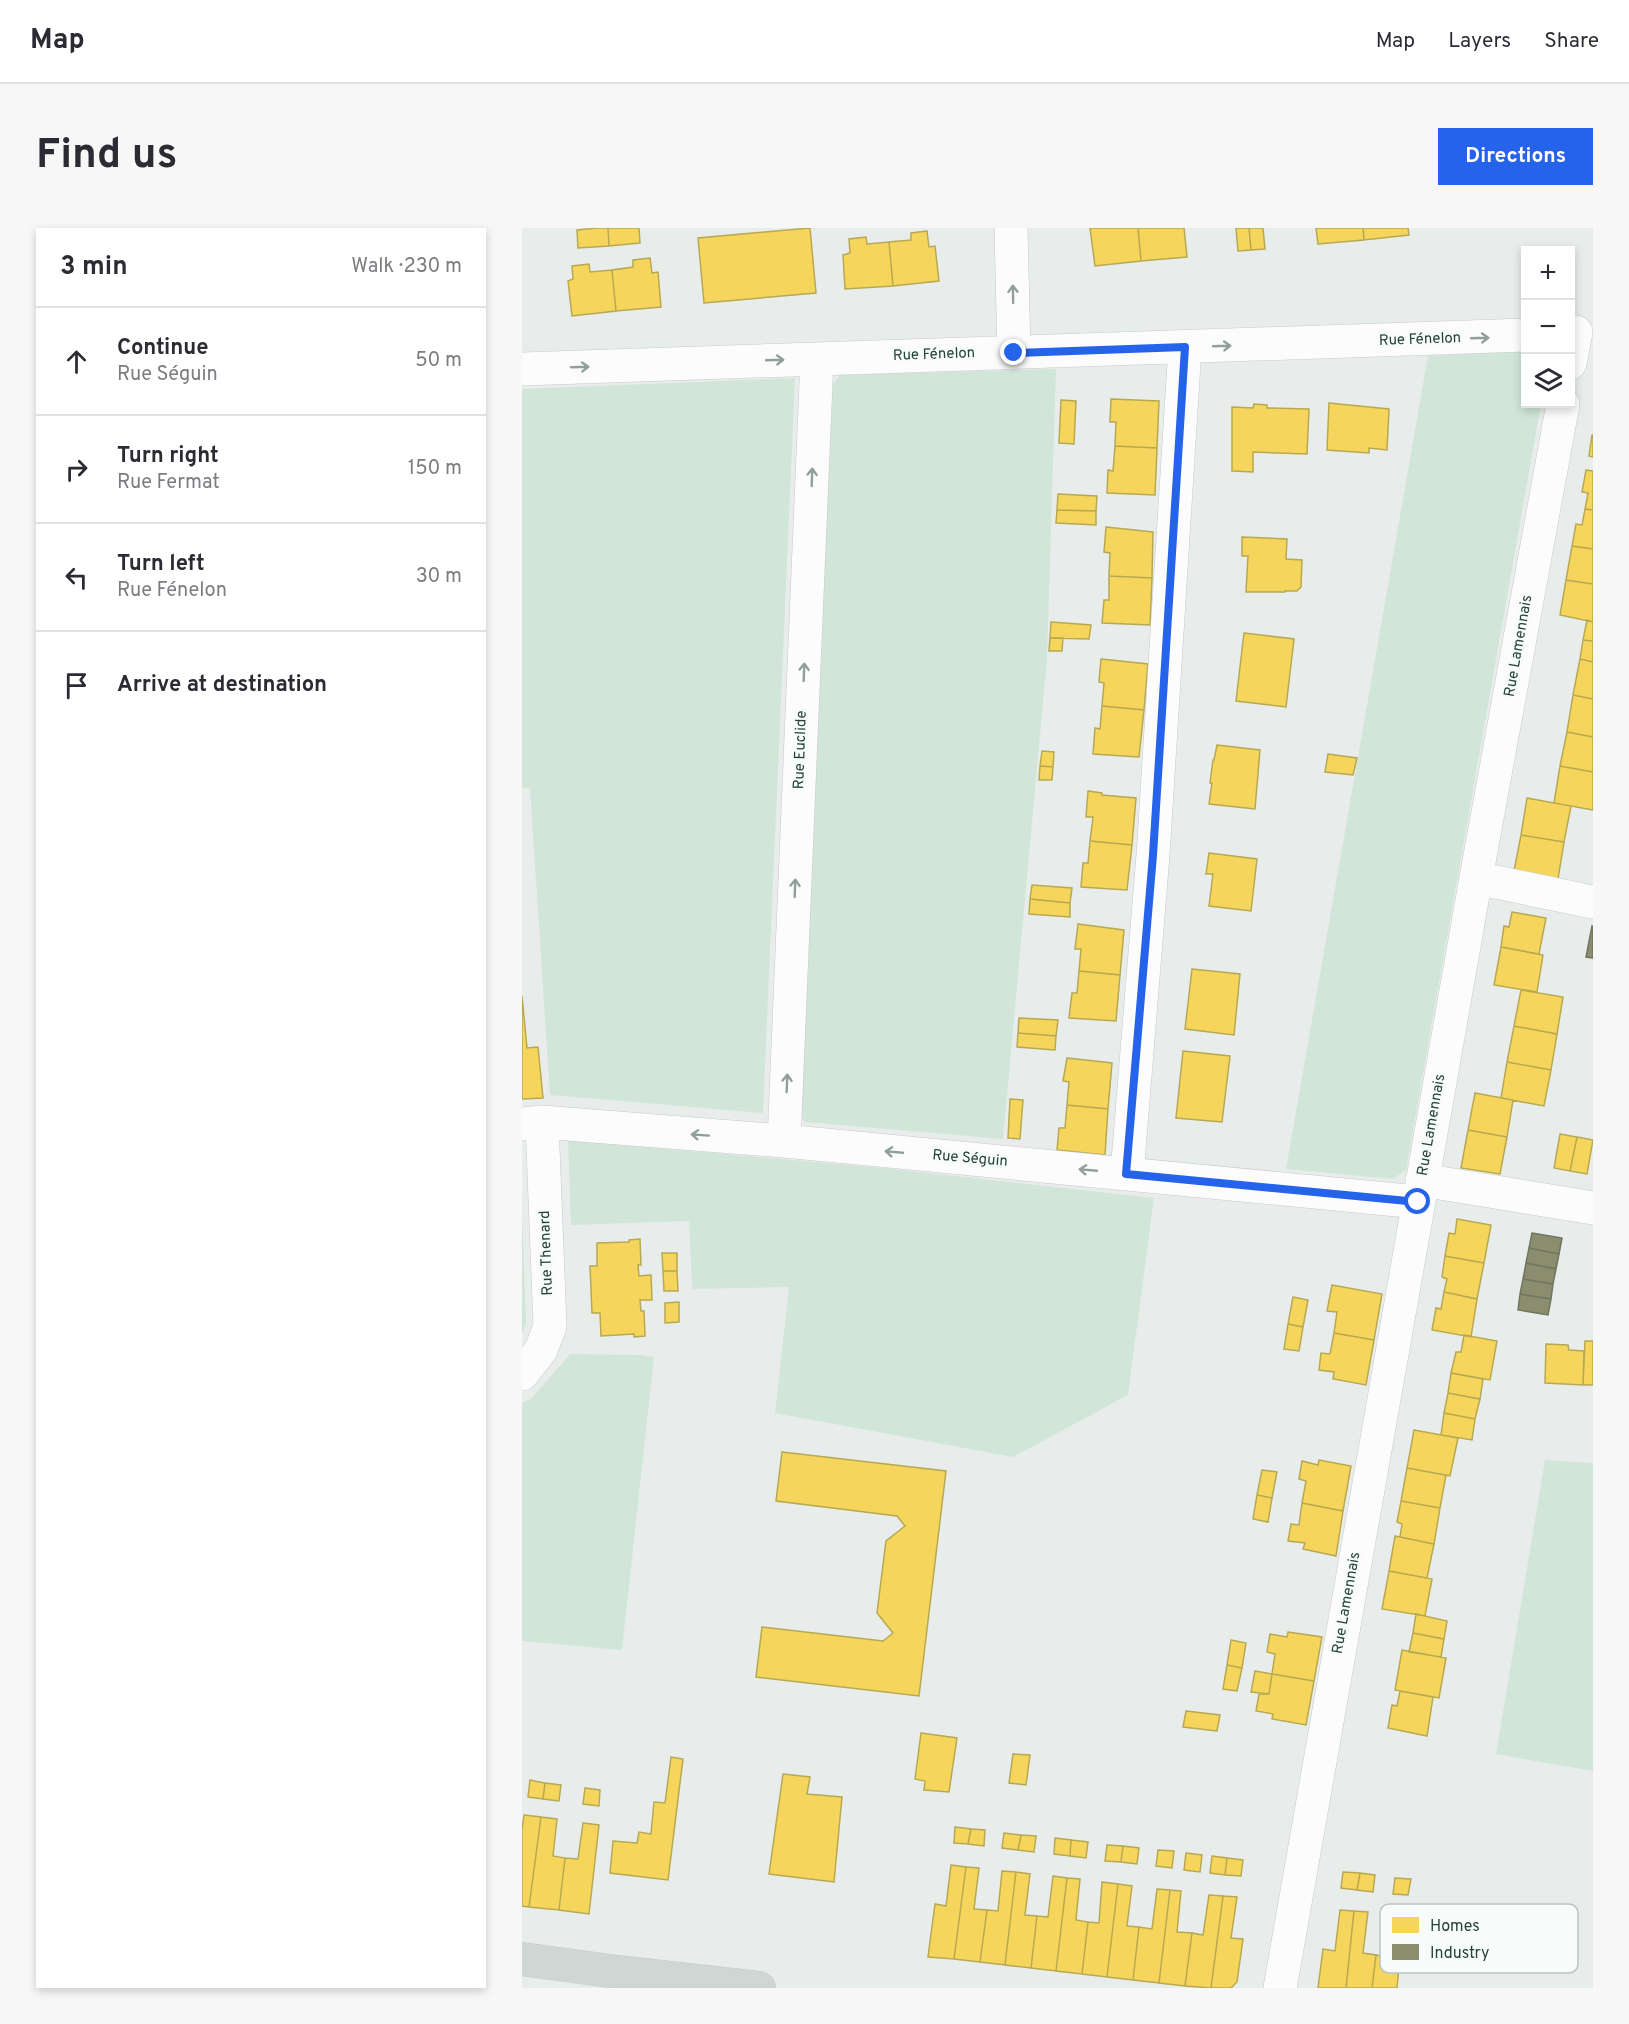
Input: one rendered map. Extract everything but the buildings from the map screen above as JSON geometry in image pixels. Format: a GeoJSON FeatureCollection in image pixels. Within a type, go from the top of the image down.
{"type":"FeatureCollection","features":[{"type":"Feature","properties":{"kind":"main road"},"geometry":{"type":"LineString","coordinates":[[522,1959],[610,1980],[759,1988]]}},
{"type":"Feature","properties":{"kind":"street"},"geometry":{"type":"LineString","coordinates":[[1011,228],[1014,353]]}},
{"type":"Feature","properties":{"kind":"street","name":"Rue Fénelon"},"geometry":{"type":"LineString","coordinates":[[522,369],[1521,335]]}},
{"type":"Feature","properties":{"kind":"street"},"geometry":{"type":"LineString","coordinates":[[1126,1174],[1153,855],[1185,347]]}},
{"type":"Feature","properties":{"kind":"street","name":"Rue Euclide"},"geometry":{"type":"LineString","coordinates":[[784,1141],[817,359]]}},
{"type":"Feature","properties":{"kind":"street","name":"Rue Lamennais"},"geometry":{"type":"LineString","coordinates":[[1280,1988],[1420,1191],[1562,408]]}},
{"type":"Feature","properties":{"kind":"street"},"geometry":{"type":"LineString","coordinates":[[1476,879],[1593,902]]}},
{"type":"Feature","properties":{"kind":"street","name":"Rue Séguin"},"geometry":{"type":"LineString","coordinates":[[532,1123],[784,1141],[1126,1174],[1420,1191],[1593,1208]]}},
{"type":"Feature","properties":{"kind":"street","name":"Rue Thenard"},"geometry":{"type":"LineString","coordinates":[[522,1374],[541,1350],[550,1326],[532,1123]]}},
{"type":"Feature","properties":{"kind":"green space"},"geometry":{"type":"Polygon","coordinates":[[[1521,351],[1521,408],[1540,408],[1406,1170],[1393,1179],[1286,1169],[1428,356],[1521,351]]]}},
{"type":"Feature","properties":{"kind":"green space"},"geometry":{"type":"Polygon","coordinates":[[[1056,369],[1047,659],[1003,1139],[805,1122],[799,1114],[833,384],[840,375],[1056,369]]]}},
{"type":"Feature","properties":{"kind":"green space"},"geometry":{"type":"Polygon","coordinates":[[[795,378],[763,1113],[550,1095],[530,788],[522,788],[522,389],[795,378]]]}},
{"type":"Feature","properties":{"kind":"green space"},"geometry":{"type":"Polygon","coordinates":[[[568,1140],[882,1168],[1154,1198],[1128,1395],[1013,1457],[775,1413],[789,1287],[692,1289],[689,1221],[571,1225],[568,1140]]]}},
{"type":"Feature","properties":{"kind":"green space"},"geometry":{"type":"Polygon","coordinates":[[[522,1208],[526,1323],[522,1333],[522,1208]]]}},
{"type":"Feature","properties":{"kind":"green space"},"geometry":{"type":"Polygon","coordinates":[[[570,1354],[654,1357],[622,1650],[522,1641],[522,1403],[531,1399],[570,1354]]]}},
{"type":"Feature","properties":{"kind":"green space"},"geometry":{"type":"Polygon","coordinates":[[[1545,1460],[1593,1463],[1593,1771],[1496,1754],[1545,1460]]]}},
{"type":"Feature","properties":{"kind":"route"},"geometry":{"type":"LineString","coordinates":[[1014,353],[1185,347],[1153,855],[1126,1174],[1418,1202]]}}]}
